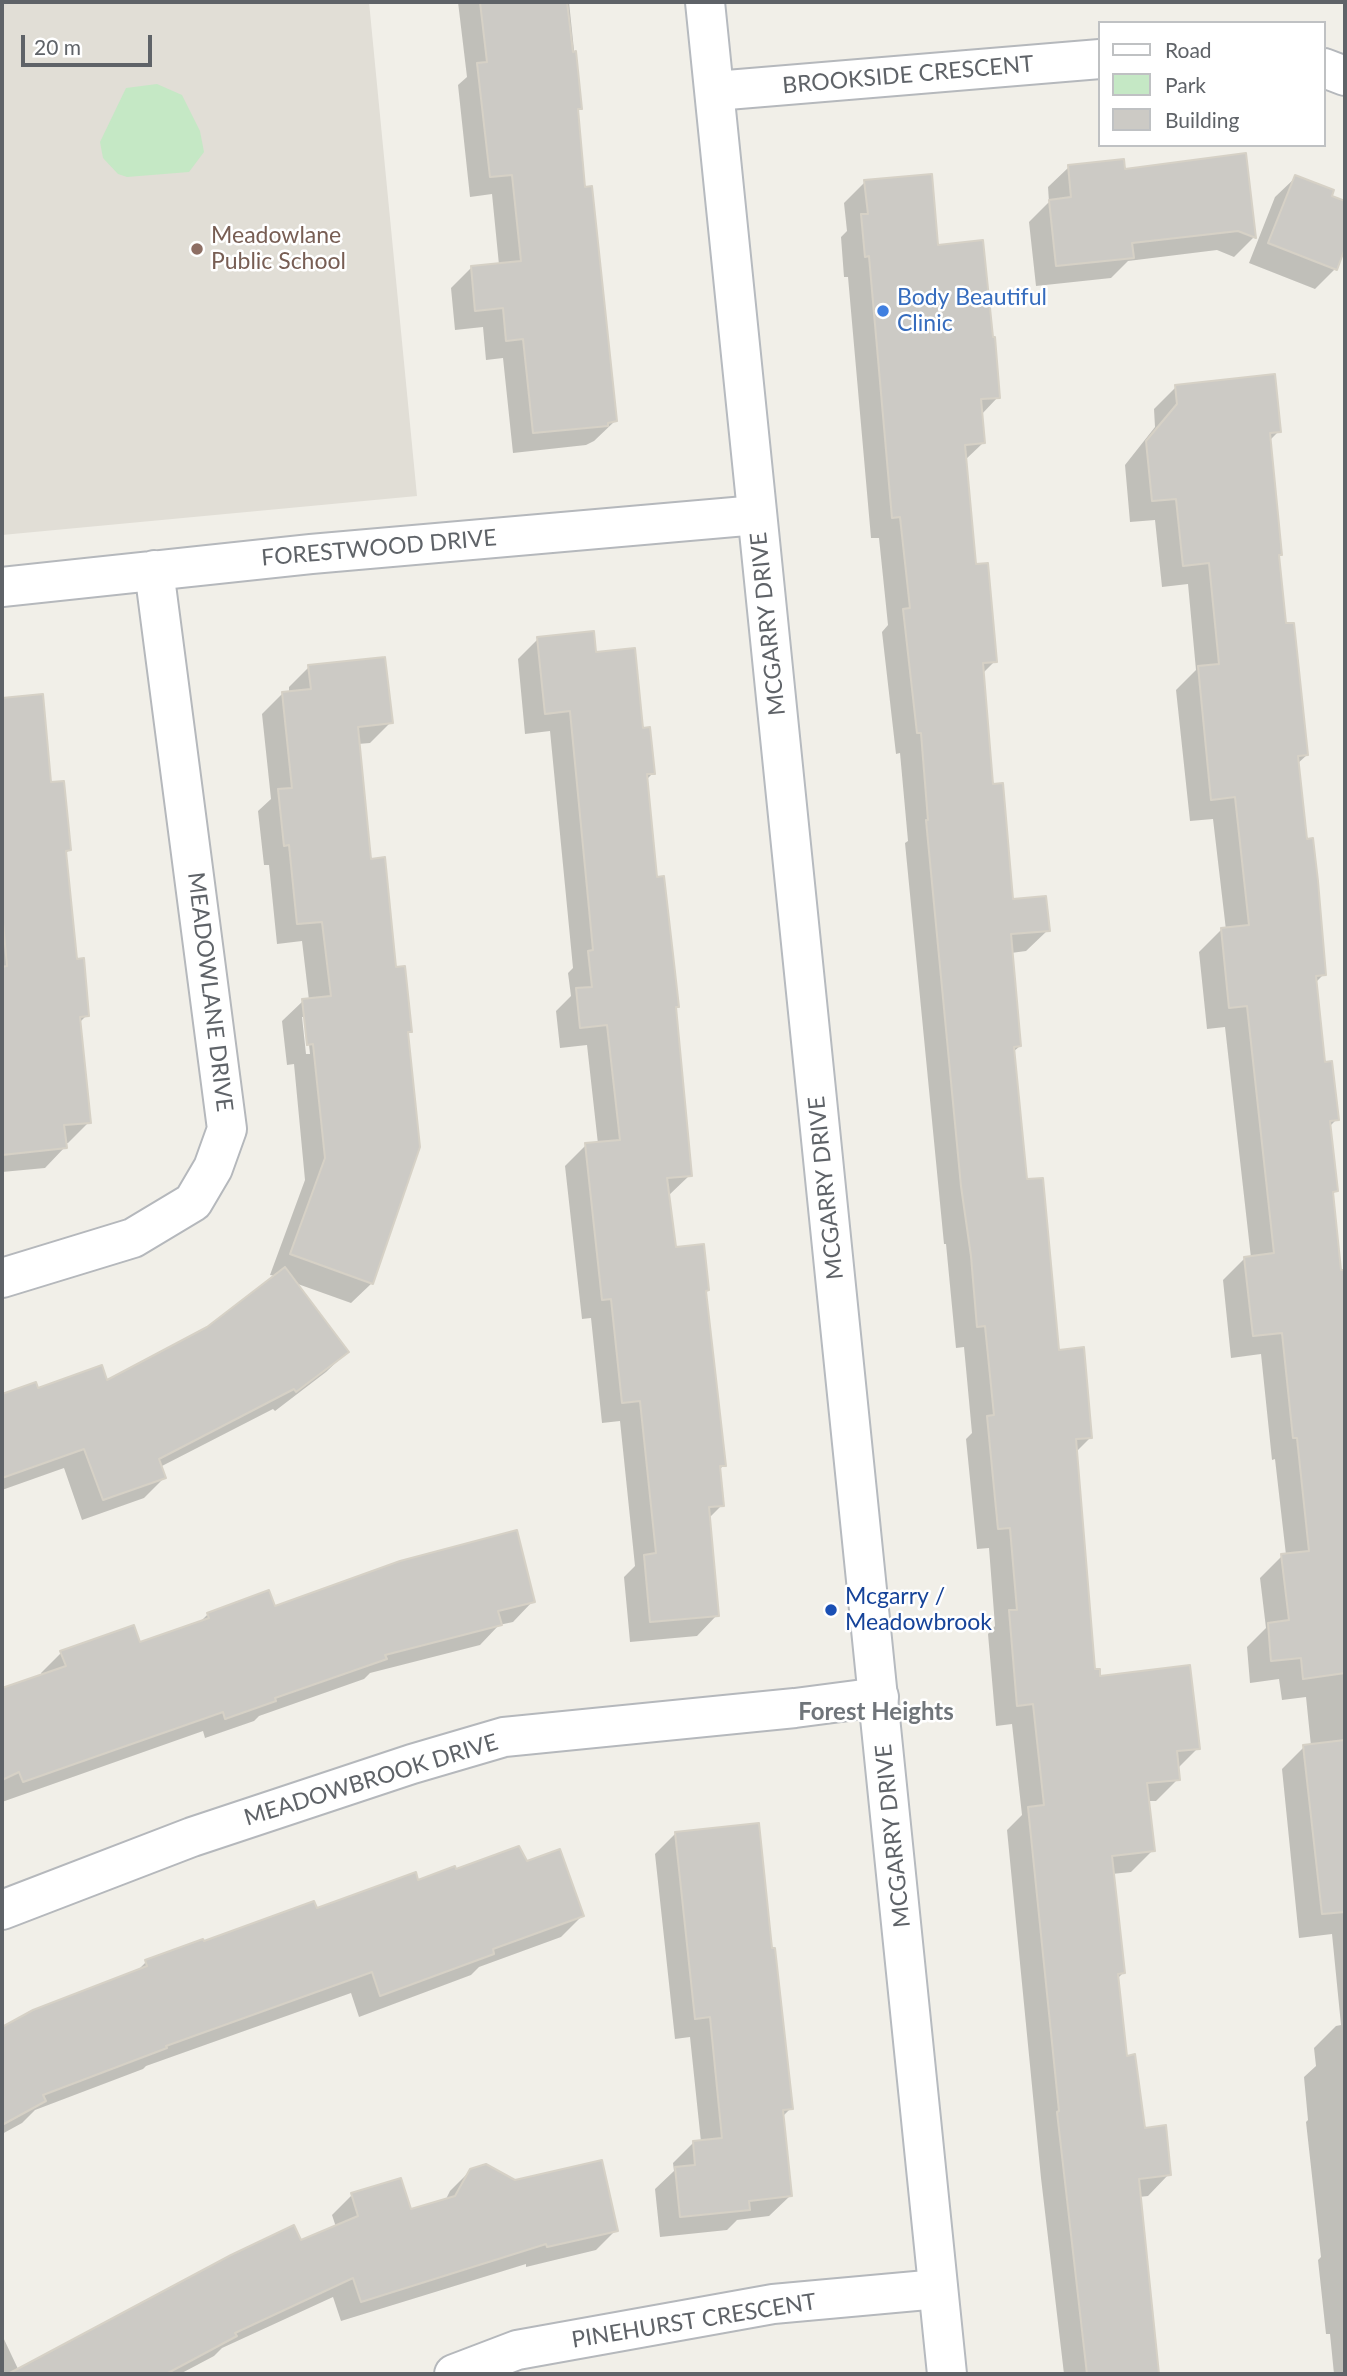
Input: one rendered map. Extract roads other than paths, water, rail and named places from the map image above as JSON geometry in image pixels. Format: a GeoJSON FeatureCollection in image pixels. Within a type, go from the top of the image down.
{"type":"FeatureCollection","features":[{"type":"Feature","properties":{"kind":"street","name":"MCGARRY DRIVE"},"geometry":{"type":"LineString","coordinates":[[705,2],[947,2374]]}},
{"type":"Feature","properties":{"kind":"street","name":"BROOKSIDE CRESCENT"},"geometry":{"type":"LineString","coordinates":[[715,91],[1098,59]]}},
{"type":"Feature","properties":{"kind":"street"},"geometry":{"type":"LineString","coordinates":[[1326,69],[1345,76]]}},
{"type":"Feature","properties":{"kind":"street","name":"FORESTWOOD DRIVE"},"geometry":{"type":"LineString","coordinates":[[2,587],[311,554],[757,514]]}},
{"type":"Feature","properties":{"kind":"street","name":"MEADOWLANE DRIVE"},"geometry":{"type":"LineString","coordinates":[[2,1278],[133,1238],[193,1202],[214,1168],[227,1129],[155,570]]}},
{"type":"Feature","properties":{"kind":"street","name":"MEADOWBROOK DRIVE"},"geometry":{"type":"LineString","coordinates":[[2,1910],[192,1837],[412,1764],[504,1737],[879,1697]]}},
{"type":"Feature","properties":{"kind":"street","name":"PINEHURST CRESCENT"},"geometry":{"type":"LineString","coordinates":[[454,2374],[517,2350],[773,2304],[938,2290]]}},
{"type":"Feature","properties":{"kind":"place","name":"Meadowlane Public School"},"geometry":{"type":"Point","coordinates":[197,249]}},
{"type":"Feature","properties":{"kind":"place","name":"Body Beautiful Clinic"},"geometry":{"type":"Point","coordinates":[883,311]}},
{"type":"Feature","properties":{"kind":"place","name":"Mcgarry / Meadowbrook"},"geometry":{"type":"Point","coordinates":[831,1610]}},
{"type":"Feature","properties":{"kind":"district","name":"Forest Heights"},"geometry":{"type":"Point","coordinates":[876,1712]}}]}
